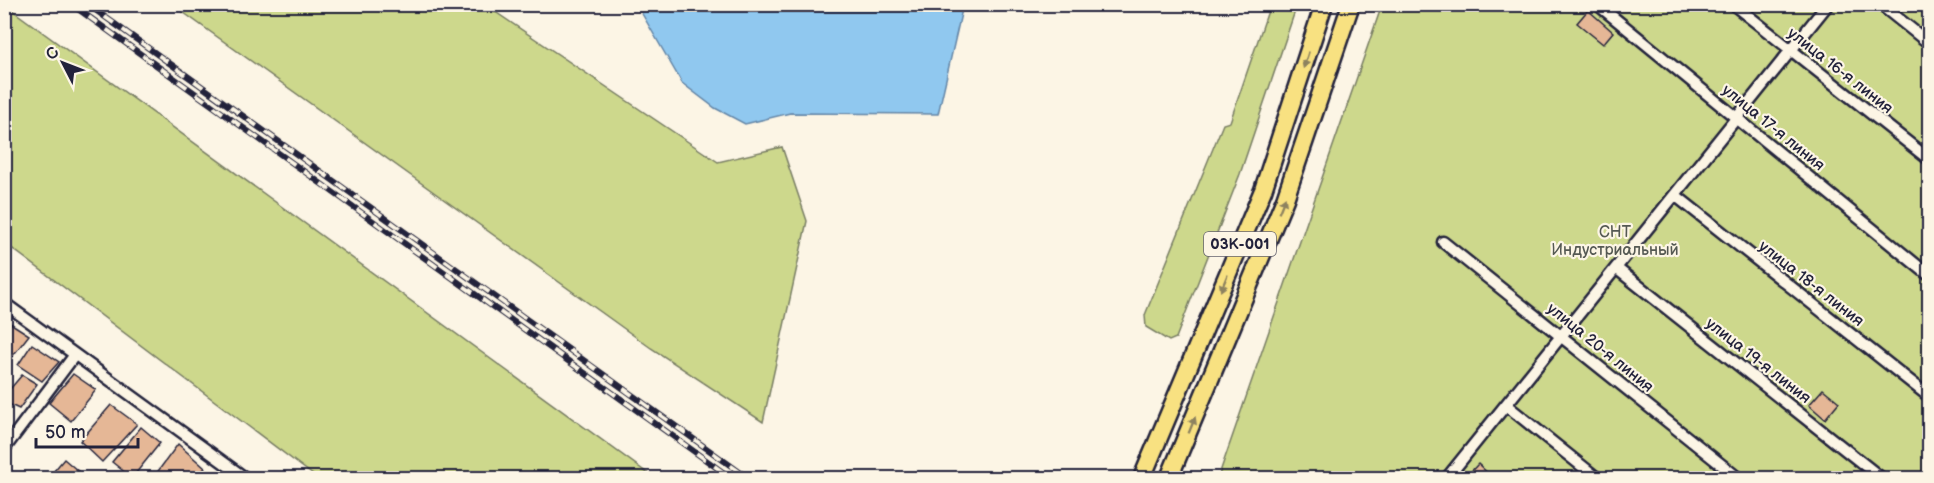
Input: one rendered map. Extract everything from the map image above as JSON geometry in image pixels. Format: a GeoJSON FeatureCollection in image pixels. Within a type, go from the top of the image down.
{"type":"FeatureCollection","features":[{"type":"Feature","properties":{"kind":"main road","name":"03К-001"},"geometry":{"type":"LineString","coordinates":[[1142,478],[1263,190],[1324,4]]}},
{"type":"Feature","properties":{"kind":"main road","name":"03К-001"},"geometry":{"type":"LineString","coordinates":[[1169,478],[1285,199],[1350,4]]}},
{"type":"Feature","properties":{"kind":"street","name":"улица 17-я линия"},"geometry":{"type":"LineString","coordinates":[[1597,4],[1929,276]]}},
{"type":"Feature","properties":{"kind":"street","name":"улица 16-я линия"},"geometry":{"type":"LineString","coordinates":[[1733,4],[1929,160]]}},
{"type":"Feature","properties":{"kind":"street"},"geometry":{"type":"LineString","coordinates":[[1448,478],[1828,4]]}},
{"type":"Feature","properties":{"kind":"street"},"geometry":{"type":"LineString","coordinates":[[1880,4],[1929,44]]}},
{"type":"Feature","properties":{"kind":"street","name":"улица 18-я линия"},"geometry":{"type":"LineString","coordinates":[[1675,195],[1929,397]]}},
{"type":"Feature","properties":{"kind":"street","name":"улица 20-я линия"},"geometry":{"type":"LineString","coordinates":[[1443,242],[1738,478]]}},
{"type":"Feature","properties":{"kind":"street","name":"улица 19-я линия"},"geometry":{"type":"LineString","coordinates":[[1616,268],[1881,478]]}},
{"type":"Feature","properties":{"kind":"street"},"geometry":{"type":"LineString","coordinates":[[4,303],[245,478]]}},
{"type":"Feature","properties":{"kind":"street"},"geometry":{"type":"LineString","coordinates":[[4,449],[74,356]]}},
{"type":"Feature","properties":{"kind":"street"},"geometry":{"type":"LineString","coordinates":[[1506,405],[1597,478]]}},
{"type":"Feature","properties":{"kind":"green space"},"geometry":{"type":"Polygon","coordinates":[[[4,5],[654,478],[317,478],[5,243],[4,5]]]}},
{"type":"Feature","properties":{"kind":"green space"},"geometry":{"type":"Polygon","coordinates":[[[173,5],[485,5],[718,162],[782,147],[807,221],[763,422],[651,348],[173,5]]]}},
{"type":"Feature","properties":{"kind":"green space"},"geometry":{"type":"Polygon","coordinates":[[[1270,5],[1297,5],[1240,174],[1176,338],[1169,341],[1146,327],[1145,315],[1223,124],[1230,122],[1270,5]]]}},
{"type":"Feature","properties":{"kind":"green space","name":"СНТ Индустриальный"},"geometry":{"type":"Polygon","coordinates":[[[1382,5],[1929,5],[1929,478],[1218,478],[1382,5]]]}},
{"type":"Feature","properties":{"kind":"water"},"geometry":{"type":"Polygon","coordinates":[[[637,5],[963,5],[938,114],[790,113],[745,124],[715,108],[682,83],[637,5]]]}},
{"type":"Feature","properties":{"kind":"building"},"geometry":{"type":"Polygon","coordinates":[[[1588,10],[1613,32],[1603,44],[1577,23],[1588,10]]]}},
{"type":"Feature","properties":{"kind":"building"},"geometry":{"type":"Polygon","coordinates":[[[4,319],[29,335],[4,367],[4,319]]]}},
{"type":"Feature","properties":{"kind":"building"},"geometry":{"type":"Polygon","coordinates":[[[32,344],[59,362],[42,381],[18,365],[32,344]]]}},
{"type":"Feature","properties":{"kind":"building"},"geometry":{"type":"Polygon","coordinates":[[[73,374],[96,390],[71,421],[49,403],[73,374]]]}},
{"type":"Feature","properties":{"kind":"building"},"geometry":{"type":"Polygon","coordinates":[[[22,375],[37,384],[19,409],[4,402],[4,396],[22,375]]]}},
{"type":"Feature","properties":{"kind":"building"},"geometry":{"type":"Polygon","coordinates":[[[1823,389],[1839,402],[1825,419],[1809,405],[1823,389]]]}},
{"type":"Feature","properties":{"kind":"building"},"geometry":{"type":"Polygon","coordinates":[[[111,405],[137,424],[102,462],[80,441],[111,405]]]}},
{"type":"Feature","properties":{"kind":"building"},"geometry":{"type":"Polygon","coordinates":[[[141,427],[160,443],[132,478],[112,462],[141,427]]]}},
{"type":"Feature","properties":{"kind":"building"},"geometry":{"type":"Polygon","coordinates":[[[178,444],[205,468],[195,478],[153,478],[178,444]]]}},
{"type":"Feature","properties":{"kind":"building"},"geometry":{"type":"Polygon","coordinates":[[[64,459],[85,477],[48,478],[64,459]]]}},
{"type":"Feature","properties":{"kind":"building"},"geometry":{"type":"Polygon","coordinates":[[[1478,464],[1491,476],[1489,478],[1465,478],[1478,464]]]}},
{"type":"Feature","properties":{"kind":"railway"},"geometry":{"type":"LineString","coordinates":[[71,4],[731,478]]}},
{"type":"Feature","properties":{"kind":"railway"},"geometry":{"type":"LineString","coordinates":[[87,4],[748,478]]}}]}
